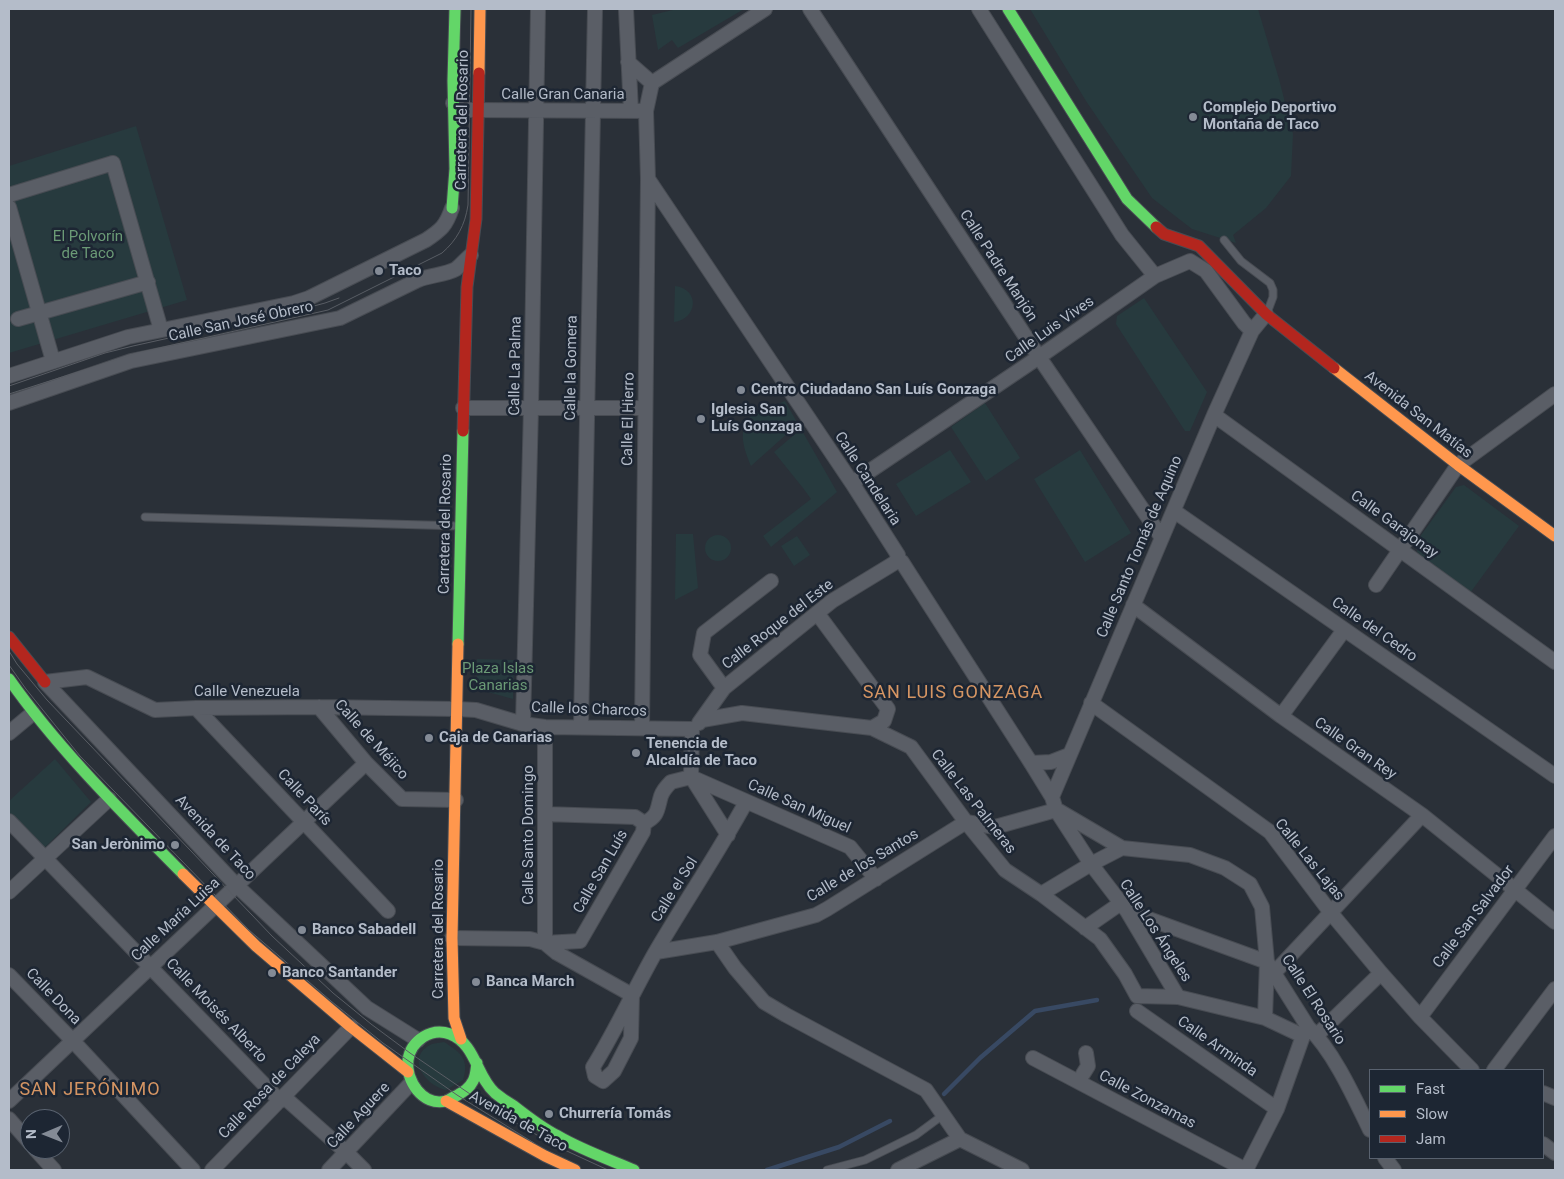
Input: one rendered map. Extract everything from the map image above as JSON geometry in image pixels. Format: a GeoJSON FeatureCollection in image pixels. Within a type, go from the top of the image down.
{"type":"FeatureCollection","features":[{"type":"Feature","properties":{"kind":"main road","name":"Carretera del Rosario"},"geometry":{"type":"LineString","coordinates":[[452,208],[454,197],[455,136],[453,104],[454,9]]}},
{"type":"Feature","properties":{"kind":"main road","name":"Carretera del Rosario"},"geometry":{"type":"LineString","coordinates":[[461,1039],[454,1018],[452,938],[465,324],[476,219],[480,9]]}},
{"type":"Feature","properties":{"kind":"main road","name":"Avenida San Matías"},"geometry":{"type":"LineString","coordinates":[[1008,9],[1127,200],[1164,234],[1199,246],[1266,314],[1458,466],[1555,536]]}},
{"type":"Feature","properties":{"kind":"main road","name":"Avenida de Taco"},"geometry":{"type":"LineString","coordinates":[[9,637],[45,682]]}},
{"type":"Feature","properties":{"kind":"main road"},"geometry":{"type":"LineString","coordinates":[[9,679],[33,713],[109,799],[215,907],[256,946],[410,1078],[418,1091],[426,1097],[446,1101],[466,1091],[471,1086],[476,1075],[477,1063],[472,1052],[461,1039],[438,1031],[428,1033],[418,1040],[410,1053],[408,1061],[410,1078]]}},
{"type":"Feature","properties":{"kind":"main road","name":"Avenida de Taco"},"geometry":{"type":"LineString","coordinates":[[477,1063],[487,1084],[530,1119],[586,1150],[634,1170]]}},
{"type":"Feature","properties":{"kind":"main road","name":"Avenida de Taco"},"geometry":{"type":"LineString","coordinates":[[446,1101],[545,1156],[575,1170]]}},
{"type":"Feature","properties":{"kind":"street","name":"Calle La Palma"},"geometry":{"type":"LineString","coordinates":[[523,724],[538,9]]}},
{"type":"Feature","properties":{"kind":"street","name":"Calle la Gomera"},"geometry":{"type":"LineString","coordinates":[[580,727],[595,9]]}},
{"type":"Feature","properties":{"kind":"street"},"geometry":{"type":"LineString","coordinates":[[626,9],[631,111]]}},
{"type":"Feature","properties":{"kind":"street"},"geometry":{"type":"LineString","coordinates":[[628,62],[652,83],[765,9]]}},
{"type":"Feature","properties":{"kind":"street","name":"Calle Padre Manjón"},"geometry":{"type":"LineString","coordinates":[[810,9],[1039,357],[1162,538]]}},
{"type":"Feature","properties":{"kind":"street"},"geometry":{"type":"LineString","coordinates":[[979,9],[1122,235],[1155,276]]}},
{"type":"Feature","properties":{"kind":"street","name":"Calle Gran Canaria"},"geometry":{"type":"LineString","coordinates":[[453,104],[462,110],[478,111],[646,111],[652,83]]}},
{"type":"Feature","properties":{"kind":"street","name":"Calle El Hierro"},"geometry":{"type":"LineString","coordinates":[[642,728],[648,179],[646,111]]}},
{"type":"Feature","properties":{"kind":"street"},"geometry":{"type":"LineString","coordinates":[[9,195],[114,163],[161,330]]}},
{"type":"Feature","properties":{"kind":"street","name":"Calle Candelaria"},"geometry":{"type":"LineString","coordinates":[[648,179],[852,483],[898,555],[896,562],[902,562],[906,568],[1031,763],[1054,803]]}},
{"type":"Feature","properties":{"kind":"street"},"geometry":{"type":"LineString","coordinates":[[9,207],[52,361]]}},
{"type":"Feature","properties":{"kind":"street","name":"Calle San José Obrero"},"geometry":{"type":"LineString","coordinates":[[9,376],[128,337],[309,298],[426,240],[442,229],[447,222],[452,208]]}},
{"type":"Feature","properties":{"kind":"street","name":"Calle San José Obrero"},"geometry":{"type":"LineString","coordinates":[[9,403],[131,362],[340,318],[418,280],[431,275],[444,274],[457,268],[471,255]]}},
{"type":"Feature","properties":{"kind":"street","name":"Calle Luis Vives"},"geometry":{"type":"LineString","coordinates":[[852,483],[1155,276],[1190,261],[1206,271],[1252,331]]}},
{"type":"Feature","properties":{"kind":"street"},"geometry":{"type":"LineString","coordinates":[[18,319],[148,282]]}},
{"type":"Feature","properties":{"kind":"street","name":"Calle Santo Tomás de Aquino"},"geometry":{"type":"LineString","coordinates":[[1054,803],[1070,755],[1214,415],[1252,331],[1266,314]]}},
{"type":"Feature","properties":{"kind":"street"},"geometry":{"type":"LineString","coordinates":[[1376,585],[1458,466],[1555,394]]}},
{"type":"Feature","properties":{"kind":"street"},"geometry":{"type":"LineString","coordinates":[[463,408],[645,408]]}},
{"type":"Feature","properties":{"kind":"street","name":"Calle Garajonay"},"geometry":{"type":"LineString","coordinates":[[1214,415],[1555,662]]}},
{"type":"Feature","properties":{"kind":"street","name":"Calle del Cedro"},"geometry":{"type":"LineString","coordinates":[[1174,511],[1555,776]]}},
{"type":"Feature","properties":{"kind":"street","name":"Calle Roque del Este"},"geometry":{"type":"LineString","coordinates":[[697,724],[722,691],[817,613],[896,562]]}},
{"type":"Feature","properties":{"kind":"street"},"geometry":{"type":"LineString","coordinates":[[728,715],[722,691],[700,655],[704,633],[771,581]]}},
{"type":"Feature","properties":{"kind":"street","name":"Calle Gran Rey"},"geometry":{"type":"LineString","coordinates":[[1133,605],[1281,716],[1422,816],[1555,922]]}},
{"type":"Feature","properties":{"kind":"street"},"geometry":{"type":"LineString","coordinates":[[817,613],[888,709],[884,722],[872,728]]}},
{"type":"Feature","properties":{"kind":"street"},"geometry":{"type":"LineString","coordinates":[[1281,716],[1344,630]]}},
{"type":"Feature","properties":{"kind":"street","name":"Calle Venezuela"},"geometry":{"type":"LineString","coordinates":[[45,682],[87,677],[155,710],[319,707],[457,709]]}},
{"type":"Feature","properties":{"kind":"street","name":"Avenida de Taco"},"geometry":{"type":"LineString","coordinates":[[45,682],[236,885],[367,1008],[418,1040]]}},
{"type":"Feature","properties":{"kind":"street","name":"Calle Las Lajas"},"geometry":{"type":"LineString","coordinates":[[1092,703],[1270,832],[1331,913],[1381,973],[1420,1017],[1471,1069]]}},
{"type":"Feature","properties":{"kind":"street","name":"Calle de Méjico"},"geometry":{"type":"LineString","coordinates":[[319,707],[366,762],[402,799],[456,800]]}},
{"type":"Feature","properties":{"kind":"street","name":"Calle París"},"geometry":{"type":"LineString","coordinates":[[196,708],[388,911]]}},
{"type":"Feature","properties":{"kind":"street","name":"Calle los Charcos"},"geometry":{"type":"LineString","coordinates":[[457,709],[476,710],[523,724],[545,727],[642,728],[697,724],[728,715]]}},
{"type":"Feature","properties":{"kind":"street"},"geometry":{"type":"LineString","coordinates":[[9,732],[33,713]]}},
{"type":"Feature","properties":{"kind":"street","name":"Calle Las Palmeras"},"geometry":{"type":"LineString","coordinates":[[728,715],[742,713],[872,728],[910,747],[966,822],[1005,870],[1041,894],[1100,939],[1125,974],[1137,996],[1178,997]]}},
{"type":"Feature","properties":{"kind":"street"},"geometry":{"type":"LineString","coordinates":[[697,724],[692,754],[691,777],[728,835]]}},
{"type":"Feature","properties":{"kind":"street","name":"Calle Santo Domingo"},"geometry":{"type":"LineString","coordinates":[[545,727],[545,943]]}},
{"type":"Feature","properties":{"kind":"street"},"geometry":{"type":"LineString","coordinates":[[1031,763],[1051,762],[1070,755]]}},
{"type":"Feature","properties":{"kind":"street","name":"Calle María Luisa"},"geometry":{"type":"LineString","coordinates":[[9,1101],[366,762]]}},
{"type":"Feature","properties":{"kind":"street"},"geometry":{"type":"LineString","coordinates":[[644,823],[651,820],[656,814],[662,793],[671,782],[691,777]]}},
{"type":"Feature","properties":{"kind":"street","name":"Calle San Miguel"},"geometry":{"type":"LineString","coordinates":[[691,777],[850,847],[876,879]]}},
{"type":"Feature","properties":{"kind":"street"},"geometry":{"type":"LineString","coordinates":[[9,892],[109,799]]}},
{"type":"Feature","properties":{"kind":"street","name":"Calle el Sol"},"geometry":{"type":"LineString","coordinates":[[632,995],[631,1038],[614,1071],[603,1081],[595,1076],[592,1067],[604,1049],[632,995],[656,952],[728,835],[746,802]]}},
{"type":"Feature","properties":{"kind":"street"},"geometry":{"type":"LineString","coordinates":[[966,822],[995,828],[1054,803]]}},
{"type":"Feature","properties":{"kind":"street","name":"Calle El Rosario"},"geometry":{"type":"LineString","coordinates":[[1054,803],[1122,848],[1190,855],[1225,868],[1250,884],[1262,907],[1271,967],[1310,1033],[1346,1081],[1369,1128]]}},
{"type":"Feature","properties":{"kind":"street","name":"Calle Los Ángeles"},"geometry":{"type":"LineString","coordinates":[[1054,803],[1092,864],[1124,907],[1178,997],[1265,1018],[1310,1033]]}},
{"type":"Feature","properties":{"kind":"street","name":"Calle San Luís"},"geometry":{"type":"LineString","coordinates":[[545,814],[635,818],[644,823],[643,832],[580,941],[545,943]]}},
{"type":"Feature","properties":{"kind":"street"},"geometry":{"type":"LineString","coordinates":[[1265,1018],[1271,967],[1331,913],[1422,816]]}},
{"type":"Feature","properties":{"kind":"street","name":"Calle Moisés Alberto"},"geometry":{"type":"LineString","coordinates":[[9,821],[150,967],[282,1099],[346,1152],[364,1170]]}},
{"type":"Feature","properties":{"kind":"street","name":"Calle de los Santos"},"geometry":{"type":"LineString","coordinates":[[656,952],[717,942],[816,915],[966,822]]}},
{"type":"Feature","properties":{"kind":"street","name":"Calle San Salvador"},"geometry":{"type":"LineString","coordinates":[[1420,1017],[1555,836]]}},
{"type":"Feature","properties":{"kind":"street"},"geometry":{"type":"LineString","coordinates":[[1041,894],[1122,848]]}},
{"type":"Feature","properties":{"kind":"street"},"geometry":{"type":"LineString","coordinates":[[1085,928],[1124,907],[1271,967]]}},
{"type":"Feature","properties":{"kind":"street"},"geometry":{"type":"LineString","coordinates":[[452,938],[530,939],[545,943],[557,952],[632,995]]}},
{"type":"Feature","properties":{"kind":"street"},"geometry":{"type":"LineString","coordinates":[[717,942],[735,968],[764,1002],[926,1090],[960,1139],[1022,1170]]}},
{"type":"Feature","properties":{"kind":"street"},"geometry":{"type":"LineString","coordinates":[[1246,1170],[1277,1109],[1310,1033],[1381,973]]}},
{"type":"Feature","properties":{"kind":"street","name":"Calle Dona"},"geometry":{"type":"LineString","coordinates":[[9,975],[74,1041],[193,1170]]}},
{"type":"Feature","properties":{"kind":"street"},"geometry":{"type":"LineString","coordinates":[[1495,1069],[1550,1005],[1555,989]]}},
{"type":"Feature","properties":{"kind":"street","name":"Calle Arminda"},"geometry":{"type":"LineString","coordinates":[[1138,1011],[1277,1109]]}},
{"type":"Feature","properties":{"kind":"street","name":"Calle Rosa de Caleya"},"geometry":{"type":"LineString","coordinates":[[215,1169],[351,1027]]}},
{"type":"Feature","properties":{"kind":"street","name":"Calle Zonzamas"},"geometry":{"type":"LineString","coordinates":[[1033,1058],[1246,1170]]}},
{"type":"Feature","properties":{"kind":"street","name":"Calle Aguere"},"geometry":{"type":"LineString","coordinates":[[329,1170],[410,1078]]}},
{"type":"Feature","properties":{"kind":"street"},"geometry":{"type":"LineString","coordinates":[[9,1119],[20,1132]]}},
{"type":"Feature","properties":{"kind":"street"},"geometry":{"type":"LineString","coordinates":[[898,1170],[960,1139]]}},
{"type":"Feature","properties":{"kind":"street"},"geometry":{"type":"LineString","coordinates":[[1544,1145],[1555,1154]]}},
{"type":"Feature","properties":{"kind":"street"},"geometry":{"type":"LineString","coordinates":[[44,1159],[54,1170]]}},
{"type":"Feature","properties":{"kind":"street"},"geometry":{"type":"LineString","coordinates":[[1386,1159],[1394,1170]]}},
{"type":"Feature","properties":{"kind":"lane"},"geometry":{"type":"LineString","coordinates":[[1224,240],[1241,261],[1270,283],[1274,297],[1266,314]]}},
{"type":"Feature","properties":{"kind":"lane"},"geometry":{"type":"LineString","coordinates":[[145,517],[460,526]]}},
{"type":"Feature","properties":{"kind":"lane"},"geometry":{"type":"LineString","coordinates":[[827,1170],[864,1160],[916,1135],[943,1115]]}},
{"type":"Feature","properties":{"kind":"green space"},"geometry":{"type":"Polygon","coordinates":[[[677,9],[744,9],[678,48],[672,40],[658,50],[652,15],[677,9]]]}},
{"type":"Feature","properties":{"kind":"green space","name":"Complejo Deportivo Montaña de Taco"},"geometry":{"type":"Polygon","coordinates":[[[1030,9],[1258,9],[1293,134],[1291,176],[1266,208],[1233,235],[1236,243],[1192,229],[1152,198],[1086,101],[1030,9]]]}},
{"type":"Feature","properties":{"kind":"green space","name":"El Polvorín de Taco"},"geometry":{"type":"Polygon","coordinates":[[[136,126],[187,300],[9,353],[9,166],[136,126]]]}},
{"type":"Feature","properties":{"kind":"green space"},"geometry":{"type":"Polygon","coordinates":[[[675,286],[689,292],[693,304],[688,316],[674,322],[675,286]]]}},
{"type":"Feature","properties":{"kind":"green space"},"geometry":{"type":"Polygon","coordinates":[[[1144,298],[1207,392],[1190,431],[1185,431],[1116,324],[1117,316],[1144,298]]]}},
{"type":"Feature","properties":{"kind":"green space"},"geometry":{"type":"Polygon","coordinates":[[[785,401],[798,424],[751,466],[743,441],[746,421],[754,414],[785,401]]]}},
{"type":"Feature","properties":{"kind":"green space"},"geometry":{"type":"Polygon","coordinates":[[[985,403],[1020,458],[986,481],[951,427],[985,403]]]}},
{"type":"Feature","properties":{"kind":"green space"},"geometry":{"type":"Polygon","coordinates":[[[801,429],[837,492],[771,547],[763,536],[811,499],[774,452],[801,429]]]}},
{"type":"Feature","properties":{"kind":"green space"},"geometry":{"type":"Polygon","coordinates":[[[950,450],[971,482],[916,516],[896,484],[950,450]]]}},
{"type":"Feature","properties":{"kind":"green space"},"geometry":{"type":"Polygon","coordinates":[[[1080,450],[1131,533],[1085,562],[1034,479],[1080,450]]]}},
{"type":"Feature","properties":{"kind":"green space"},"geometry":{"type":"Polygon","coordinates":[[[1464,485],[1519,526],[1470,593],[1417,552],[1419,538],[1456,487],[1464,485]]]}},
{"type":"Feature","properties":{"kind":"green space"},"geometry":{"type":"Polygon","coordinates":[[[676,534],[693,534],[698,588],[675,600],[676,534]]]}},
{"type":"Feature","properties":{"kind":"green space"},"geometry":{"type":"Polygon","coordinates":[[[718,535],[727,539],[731,548],[727,557],[718,561],[709,557],[705,548],[709,539],[718,535]]]}},
{"type":"Feature","properties":{"kind":"green space"},"geometry":{"type":"Polygon","coordinates":[[[797,536],[810,555],[794,566],[781,546],[797,536]]]}},
{"type":"Feature","properties":{"kind":"green space","name":"Plaza Islas Canarias"},"geometry":{"type":"Polygon","coordinates":[[[477,659],[514,660],[513,699],[477,689],[477,659]]]}},
{"type":"Feature","properties":{"kind":"green space"},"geometry":{"type":"Polygon","coordinates":[[[55,759],[91,802],[39,853],[9,821],[9,801],[55,759]]]}},
{"type":"Feature","properties":{"kind":"green space"},"geometry":{"type":"Polygon","coordinates":[[[444,1042],[459,1053],[465,1067],[463,1080],[446,1090],[438,1087],[425,1076],[419,1063],[424,1049],[432,1044],[444,1042]]]}},
{"type":"Feature","properties":{"kind":"waterway"},"geometry":{"type":"LineString","coordinates":[[944,1094],[980,1058],[1035,1011],[1097,1000]]}},
{"type":"Feature","properties":{"kind":"waterway"},"geometry":{"type":"LineString","coordinates":[[767,1170],[839,1147],[890,1121]]}},
{"type":"Feature","properties":{"kind":"tram line"},"geometry":{"type":"LineString","coordinates":[[9,394],[137,353],[328,310],[442,253],[460,232],[468,205],[471,9]]}},
{"type":"Feature","properties":{"kind":"tram line"},"geometry":{"type":"LineString","coordinates":[[303,309],[339,298]]}},
{"type":"Feature","properties":{"kind":"tram line"},"geometry":{"type":"LineString","coordinates":[[9,386],[105,353],[232,324]]}},
{"type":"Feature","properties":{"kind":"tram line"},"geometry":{"type":"LineString","coordinates":[[9,651],[17,664],[47,700],[272,936],[333,993],[410,1053],[492,1109],[556,1146],[608,1170]]}},
{"type":"Feature","properties":{"kind":"tram line"},"geometry":{"type":"LineString","coordinates":[[9,665],[80,756],[249,930],[383,1043],[457,1095],[534,1143]]}},
{"type":"Feature","properties":{"kind":"traffic: fast"},"geometry":{"type":"LineString","coordinates":[[452,208],[455,169],[453,81],[455,9]]}},
{"type":"Feature","properties":{"kind":"traffic: fast"},"geometry":{"type":"LineString","coordinates":[[1008,9],[1127,199],[1156,227]]}},
{"type":"Feature","properties":{"kind":"traffic: fast"},"geometry":{"type":"LineString","coordinates":[[458,644],[463,431]]}},
{"type":"Feature","properties":{"kind":"traffic: fast"},"geometry":{"type":"LineString","coordinates":[[9,679],[70,756],[183,874]]}},
{"type":"Feature","properties":{"kind":"traffic: fast"},"geometry":{"type":"LineString","coordinates":[[477,1063],[477,1065],[476,1072],[474,1079],[468,1088],[447,1101],[438,1102],[423,1096],[409,1076],[408,1060],[413,1047],[418,1041],[436,1032],[450,1034],[465,1045],[471,1053],[475,1061],[479,1069],[489,1086],[500,1097],[552,1133],[586,1150],[634,1170]]}},
{"type":"Feature","properties":{"kind":"traffic: slow"},"geometry":{"type":"LineString","coordinates":[[479,73],[480,9]]}},
{"type":"Feature","properties":{"kind":"traffic: slow"},"geometry":{"type":"LineString","coordinates":[[1334,368],[1458,465],[1555,536]]}},
{"type":"Feature","properties":{"kind":"traffic: slow"},"geometry":{"type":"LineString","coordinates":[[458,644],[452,938],[454,1018],[461,1039]]}},
{"type":"Feature","properties":{"kind":"traffic: slow"},"geometry":{"type":"LineString","coordinates":[[183,874],[256,946],[351,1027],[408,1072]]}},
{"type":"Feature","properties":{"kind":"traffic: slow"},"geometry":{"type":"LineString","coordinates":[[446,1101],[545,1156],[575,1170]]}},
{"type":"Feature","properties":{"kind":"traffic: jam"},"geometry":{"type":"LineString","coordinates":[[463,431],[467,287],[476,219],[479,73]]}},
{"type":"Feature","properties":{"kind":"traffic: jam"},"geometry":{"type":"LineString","coordinates":[[1156,227],[1164,234],[1199,246],[1266,314],[1334,368]]}},
{"type":"Feature","properties":{"kind":"traffic: jam"},"geometry":{"type":"LineString","coordinates":[[9,637],[45,682]]}},
{"type":"Feature","properties":{"kind":"place","name":"Complejo Deportivo Montaña de Taco"},"geometry":{"type":"Point","coordinates":[1193,117]}},
{"type":"Feature","properties":{"kind":"place","name":"Taco"},"geometry":{"type":"Point","coordinates":[379,271]}},
{"type":"Feature","properties":{"kind":"place","name":"Centro Ciudadano San Luís Gonzaga"},"geometry":{"type":"Point","coordinates":[741,390]}},
{"type":"Feature","properties":{"kind":"place","name":"Iglesia San Luís Gonzaga"},"geometry":{"type":"Point","coordinates":[701,419]}},
{"type":"Feature","properties":{"kind":"place","name":"Caja de Canarias"},"geometry":{"type":"Point","coordinates":[429,738]}},
{"type":"Feature","properties":{"kind":"place","name":"Tenencia de Alcaldía de Taco"},"geometry":{"type":"Point","coordinates":[636,753]}},
{"type":"Feature","properties":{"kind":"place","name":"San Jerònimo"},"geometry":{"type":"Point","coordinates":[175,845]}},
{"type":"Feature","properties":{"kind":"place","name":"Banco Sabadell"},"geometry":{"type":"Point","coordinates":[302,930]}},
{"type":"Feature","properties":{"kind":"place","name":"Banco Santander"},"geometry":{"type":"Point","coordinates":[272,973]}},
{"type":"Feature","properties":{"kind":"place","name":"Banca March"},"geometry":{"type":"Point","coordinates":[476,982]}},
{"type":"Feature","properties":{"kind":"place","name":"Churrería Tomás"},"geometry":{"type":"Point","coordinates":[549,1114]}},
{"type":"Feature","properties":{"kind":"district","name":"SAN LUIS GONZAGA"},"geometry":{"type":"Point","coordinates":[953,693]}},
{"type":"Feature","properties":{"kind":"district","name":"SAN JERÓNIMO"},"geometry":{"type":"Point","coordinates":[90,1090]}}]}
